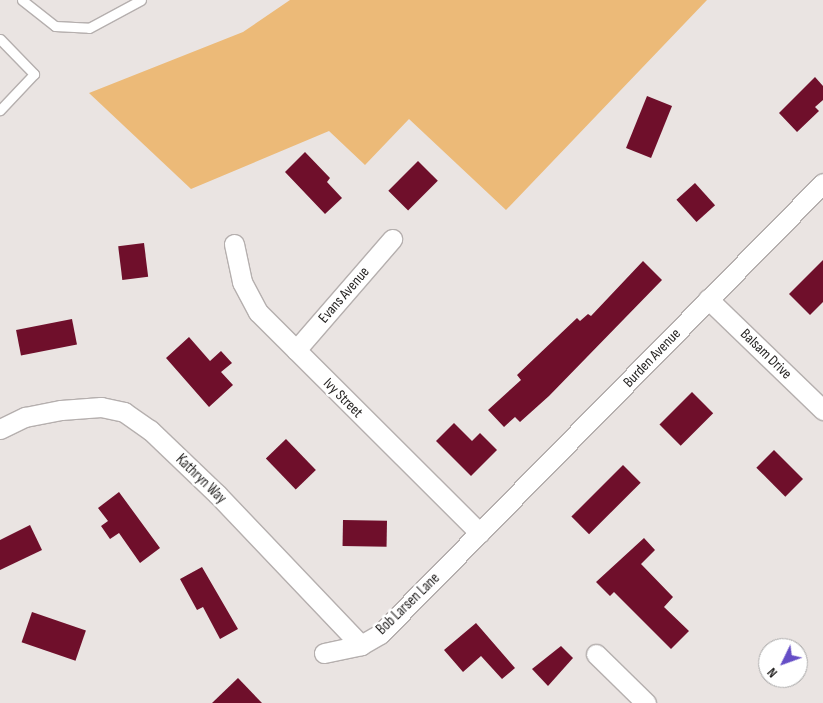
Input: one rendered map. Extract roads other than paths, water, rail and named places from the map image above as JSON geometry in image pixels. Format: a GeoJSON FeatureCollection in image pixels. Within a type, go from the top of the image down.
{"type":"FeatureCollection","features":[{"type":"Feature","properties":{"kind":"street","name":"Burden Avenue"},"geometry":{"type":"LineString","coordinates":[[480,533],[708,298],[823,183]]}},
{"type":"Feature","properties":{"kind":"street","name":"Evans Avenue"},"geometry":{"type":"LineString","coordinates":[[296,350],[392,239]]}},
{"type":"Feature","properties":{"kind":"street","name":"Ivy Street"},"geometry":{"type":"LineString","coordinates":[[234,244],[242,282],[258,312],[480,533]]}},
{"type":"Feature","properties":{"kind":"street","name":"Balsam Drive"},"geometry":{"type":"LineString","coordinates":[[708,298],[823,410]]}},
{"type":"Feature","properties":{"kind":"street","name":"Kathryn Way"},"geometry":{"type":"LineString","coordinates":[[0,429],[25,417],[62,410],[101,407],[124,412],[150,430],[217,494],[361,645]]}},
{"type":"Feature","properties":{"kind":"street","name":"Bob Larsen Lane"},"geometry":{"type":"LineString","coordinates":[[324,653],[361,645],[380,634],[480,533]]}},
{"type":"Feature","properties":{"kind":"street"},"geometry":{"type":"LineString","coordinates":[[596,654],[646,703]]}},
{"type":"Feature","properties":{"kind":"lane"},"geometry":{"type":"LineString","coordinates":[[22,0],[55,26],[89,28],[141,0]]}},
{"type":"Feature","properties":{"kind":"lane"},"geometry":{"type":"LineString","coordinates":[[0,39],[34,74],[0,110]]}}]}
